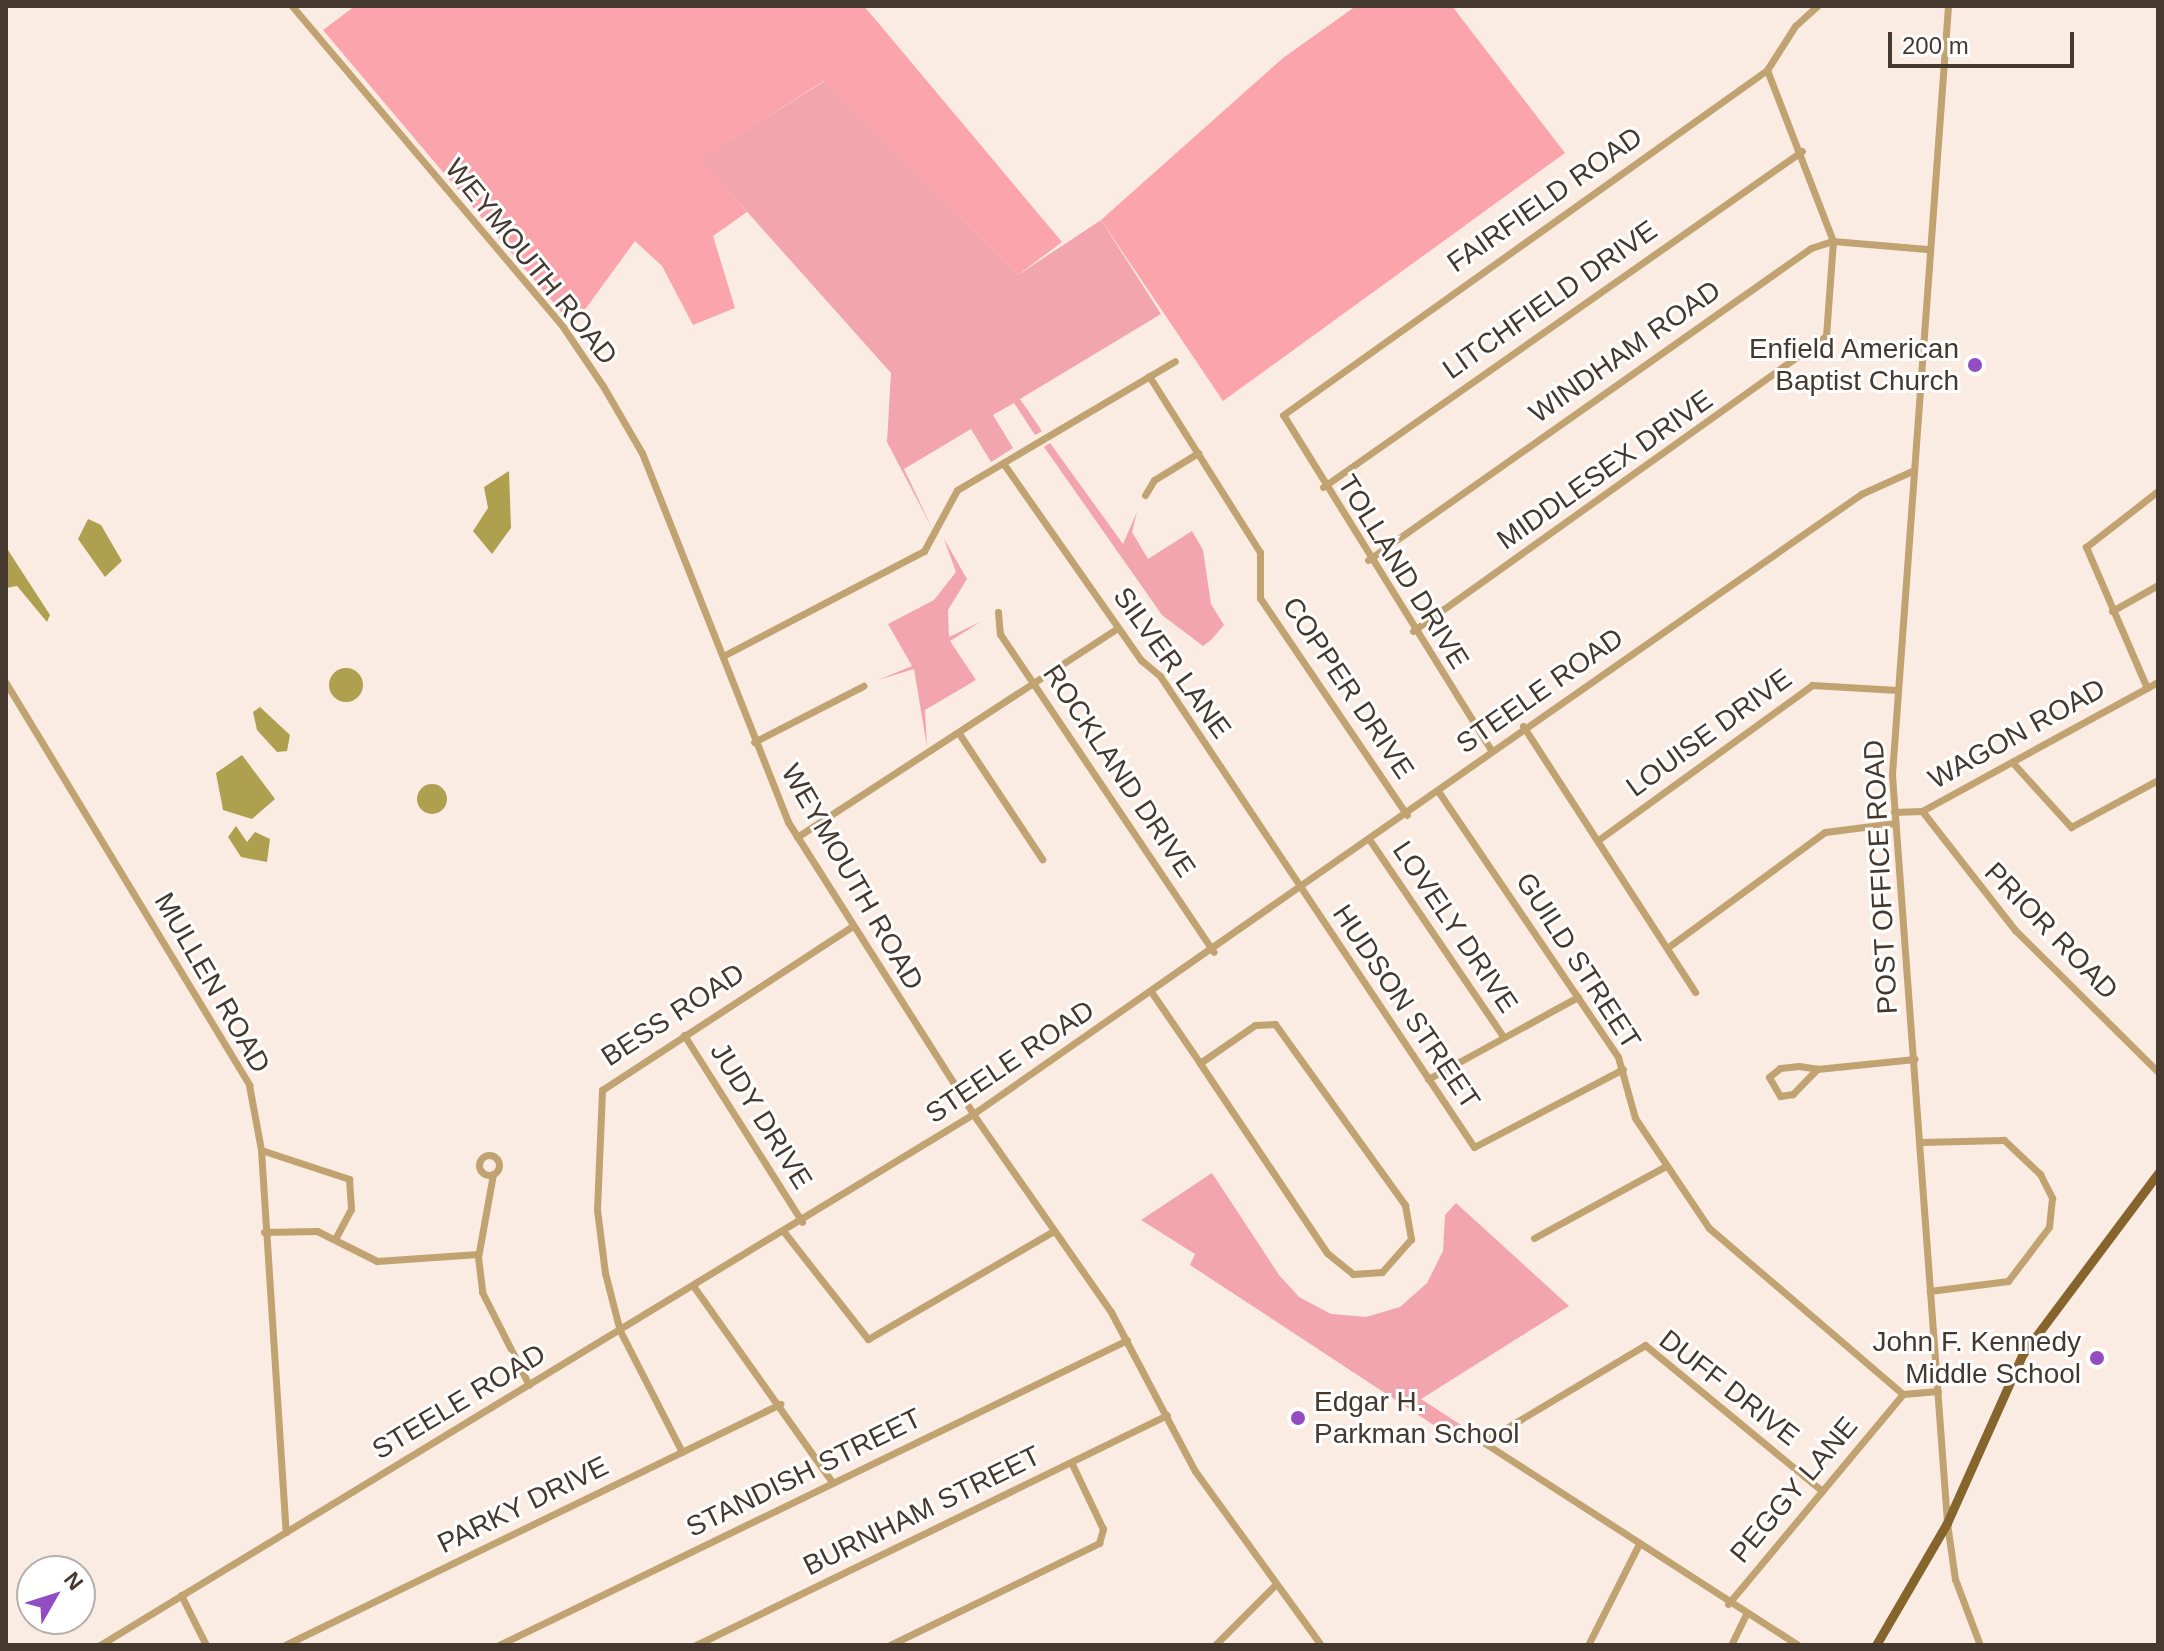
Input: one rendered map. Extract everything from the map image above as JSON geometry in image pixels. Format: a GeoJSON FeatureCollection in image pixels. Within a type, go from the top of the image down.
{"type":"FeatureCollection","features":[{"type":"Feature","properties":{"kind":"main road"},"geometry":{"type":"LineString","coordinates":[[1876,1645],[1947,1523],[2022,1355],[2158,1173]]}},
{"type":"Feature","properties":{"kind":"street","name":"WEYMOUTH ROAD"},"geometry":{"type":"LineString","coordinates":[[292,6],[563,327],[603,386],[642,453],[754,742],[797,837],[973,1114],[1127,1340],[1167,1415],[1273,1587],[1321,1645]]}},
{"type":"Feature","properties":{"kind":"street","name":"FAIRFIELD ROAD"},"geometry":{"type":"LineString","coordinates":[[1283,415],[1767,70],[1817,6]]}},
{"type":"Feature","properties":{"kind":"street","name":"POST OFFICE ROAD"},"geometry":{"type":"LineString","coordinates":[[1948,6],[1927,249],[1897,690],[1894,812],[1947,1523],[1955,1579],[1980,1645]]}},
{"type":"Feature","properties":{"kind":"street","name":"MIDDLESEX DRIVE"},"geometry":{"type":"LineString","coordinates":[[1413,631],[1821,343],[1833,241],[1802,151],[1767,70]]}},
{"type":"Feature","properties":{"kind":"street","name":"LITCHFIELD DRIVE"},"geometry":{"type":"LineString","coordinates":[[1323,487],[1802,151]]}},
{"type":"Feature","properties":{"kind":"street","name":"WINDHAM ROAD"},"geometry":{"type":"LineString","coordinates":[[1368,560],[1811,248],[1833,241],[1927,249]]}},
{"type":"Feature","properties":{"kind":"street"},"geometry":{"type":"LineString","coordinates":[[723,656],[924,551],[950,497],[1175,361]]}},
{"type":"Feature","properties":{"kind":"street","name":"COPPER DRIVE"},"geometry":{"type":"LineString","coordinates":[[1149,376],[1260,552],[1260,598],[1407,815]]}},
{"type":"Feature","properties":{"kind":"street","name":"TOLLAND DRIVE"},"geometry":{"type":"LineString","coordinates":[[1283,415],[1368,560],[1491,750]]}},
{"type":"Feature","properties":{"kind":"street"},"geometry":{"type":"LineString","coordinates":[[1145,495],[1154,480],[1198,453]]}},
{"type":"Feature","properties":{"kind":"street","name":"SILVER LANE"},"geometry":{"type":"LineString","coordinates":[[1003,463],[1118,628],[1160,676],[1301,891]]}},
{"type":"Feature","properties":{"kind":"street","name":"STEELE ROAD"},"geometry":{"type":"LineString","coordinates":[[100,1645],[802,1222],[973,1114],[1214,952],[1371,842],[1523,726],[1881,480],[1912,471]]}},
{"type":"Feature","properties":{"kind":"street"},"geometry":{"type":"LineString","coordinates":[[2147,688],[2086,547],[2158,491]]}},
{"type":"Feature","properties":{"kind":"street"},"geometry":{"type":"LineString","coordinates":[[2112,611],[2158,585]]}},
{"type":"Feature","properties":{"kind":"street","name":"ROCKLAND DRIVE"},"geometry":{"type":"LineString","coordinates":[[998,612],[995,624],[1214,952]]}},
{"type":"Feature","properties":{"kind":"street"},"geometry":{"type":"LineString","coordinates":[[797,837],[960,735],[1118,628]]}},
{"type":"Feature","properties":{"kind":"street","name":"WAGON ROAD"},"geometry":{"type":"LineString","coordinates":[[1894,812],[1922,811],[2158,682]]}},
{"type":"Feature","properties":{"kind":"street","name":"MULLEN ROAD"},"geometry":{"type":"LineString","coordinates":[[6,683],[243,1073],[261,1150],[286,1532]]}},
{"type":"Feature","properties":{"kind":"street","name":"LOUISE DRIVE"},"geometry":{"type":"LineString","coordinates":[[1601,838],[1812,685],[1897,690]]}},
{"type":"Feature","properties":{"kind":"street"},"geometry":{"type":"LineString","coordinates":[[754,742],[863,686]]}},
{"type":"Feature","properties":{"kind":"street"},"geometry":{"type":"LineString","coordinates":[[1523,726],[1671,945],[1695,992]]}},
{"type":"Feature","properties":{"kind":"street"},"geometry":{"type":"LineString","coordinates":[[960,735],[1042,859]]}},
{"type":"Feature","properties":{"kind":"street"},"geometry":{"type":"LineString","coordinates":[[2012,762],[2071,827],[2158,780]]}},
{"type":"Feature","properties":{"kind":"street","name":"GUILD STREET"},"geometry":{"type":"LineString","coordinates":[[1438,791],[1578,997],[1623,1069],[1635,1118],[1666,1166],[1722,1241],[1903,1394]]}},
{"type":"Feature","properties":{"kind":"street","name":"PRIOR ROAD"},"geometry":{"type":"LineString","coordinates":[[1922,811],[2015,930],[2158,1072]]}},
{"type":"Feature","properties":{"kind":"street"},"geometry":{"type":"LineString","coordinates":[[1671,945],[1825,832],[1895,823]]}},
{"type":"Feature","properties":{"kind":"street","name":"LOVELY DRIVE"},"geometry":{"type":"LineString","coordinates":[[1371,842],[1503,1036]]}},
{"type":"Feature","properties":{"kind":"street","name":"HUDSON STREET"},"geometry":{"type":"LineString","coordinates":[[1301,891],[1474,1147],[1623,1069]]}},
{"type":"Feature","properties":{"kind":"street","name":"BESS ROAD"},"geometry":{"type":"LineString","coordinates":[[620,1331],[597,1210],[602,1090],[853,926]]}},
{"type":"Feature","properties":{"kind":"street"},"geometry":{"type":"LineString","coordinates":[[1152,993],[1336,1263],[1372,1275],[1400,1260],[1412,1231],[1405,1205],[1285,1030],[1255,1025],[1200,1063]]}},
{"type":"Feature","properties":{"kind":"street"},"geometry":{"type":"LineString","coordinates":[[1428,1079],[1578,997]]}},
{"type":"Feature","properties":{"kind":"street","name":"JUDY DRIVE"},"geometry":{"type":"LineString","coordinates":[[684,1035],[802,1222]]}},
{"type":"Feature","properties":{"kind":"street"},"geometry":{"type":"LineString","coordinates":[[1817,1069],[1793,1094],[1772,1090],[1769,1077],[1780,1068],[1817,1069],[1914,1059]]}},
{"type":"Feature","properties":{"kind":"street"},"geometry":{"type":"LineString","coordinates":[[1920,1142],[2004,1140],[2040,1174],[2052,1198],[2049,1227],[2008,1281],[1930,1291]]}},
{"type":"Feature","properties":{"kind":"street"},"geometry":{"type":"LineString","coordinates":[[261,1150],[349,1179],[351,1209],[336,1237]]}},
{"type":"Feature","properties":{"kind":"street"},"geometry":{"type":"LineString","coordinates":[[1534,1238],[1666,1166]]}},
{"type":"Feature","properties":{"kind":"street"},"geometry":{"type":"LineString","coordinates":[[493,1174],[478,1254],[486,1306],[529,1385]]}},
{"type":"Feature","properties":{"kind":"street"},"geometry":{"type":"LineString","coordinates":[[264,1232],[336,1237],[377,1261],[478,1254]]}},
{"type":"Feature","properties":{"kind":"street"},"geometry":{"type":"LineString","coordinates":[[784,1232],[868,1339],[1052,1232]]}},
{"type":"Feature","properties":{"kind":"street"},"geometry":{"type":"LineString","coordinates":[[694,1287],[780,1404],[833,1483]]}},
{"type":"Feature","properties":{"kind":"street"},"geometry":{"type":"LineString","coordinates":[[620,1331],[682,1452]]}},
{"type":"Feature","properties":{"kind":"street","name":"STANDISH STREET"},"geometry":{"type":"LineString","coordinates":[[499,1645],[1127,1340]]}},
{"type":"Feature","properties":{"kind":"street","name":"DUFF DRIVE"},"geometry":{"type":"LineString","coordinates":[[1638,1546],[1483,1442],[1645,1345],[1822,1491]]}},
{"type":"Feature","properties":{"kind":"street"},"geometry":{"type":"LineString","coordinates":[[1903,1394],[1938,1391]]}},
{"type":"Feature","properties":{"kind":"street","name":"PEGGY LANE"},"geometry":{"type":"LineString","coordinates":[[1728,1604],[1903,1394]]}},
{"type":"Feature","properties":{"kind":"street","name":"PARKY DRIVE"},"geometry":{"type":"LineString","coordinates":[[285,1645],[780,1404]]}},
{"type":"Feature","properties":{"kind":"street","name":"BURNHAM STREET"},"geometry":{"type":"LineString","coordinates":[[696,1645],[1167,1415]]}},
{"type":"Feature","properties":{"kind":"street"},"geometry":{"type":"LineString","coordinates":[[890,1645],[1099,1543],[1103,1529],[1071,1462]]}},
{"type":"Feature","properties":{"kind":"street"},"geometry":{"type":"LineString","coordinates":[[1588,1645],[1638,1546],[1745,1616],[1798,1645]]}},
{"type":"Feature","properties":{"kind":"street"},"geometry":{"type":"LineString","coordinates":[[1215,1645],[1273,1587]]}},
{"type":"Feature","properties":{"kind":"street"},"geometry":{"type":"LineString","coordinates":[[181,1595],[206,1645]]}},
{"type":"Feature","properties":{"kind":"street"},"geometry":{"type":"LineString","coordinates":[[1731,1645],[1745,1616]]}},
{"type":"Feature","properties":{"kind":"shaded area"},"geometry":{"type":"Polygon","coordinates":[[[355,6],[864,6],[1062,242],[1018,275],[824,81],[701,159],[747,212],[713,236],[735,308],[693,325],[662,266],[635,241],[573,326],[323,30],[355,6]]]}},
{"type":"Feature","properties":{"kind":"shaded area"},"geometry":{"type":"Polygon","coordinates":[[[1356,6],[1452,6],[1565,153],[1223,401],[1101,220],[1283,58],[1356,6]]]}},
{"type":"Feature","properties":{"kind":"shaded area"},"geometry":{"type":"Polygon","coordinates":[[[825,81],[1018,275],[1101,220],[1161,314],[1020,399],[1042,431],[1035,435],[1014,403],[993,415],[1013,448],[991,462],[971,429],[904,469],[933,530],[887,442],[891,373],[700,159],[825,81]]]}},
{"type":"Feature","properties":{"kind":"shaded area"},"geometry":{"type":"Polygon","coordinates":[[[1050,443],[1123,544],[1137,512],[1132,532],[1148,559],[1192,531],[1203,550],[1211,604],[1224,625],[1211,640],[1203,646],[1162,615],[1044,447],[1050,443]]]}},
{"type":"Feature","properties":{"kind":"shaded area"},"geometry":{"type":"Polygon","coordinates":[[[509,471],[511,528],[492,554],[473,531],[488,508],[484,487],[509,471]]]}},
{"type":"Feature","properties":{"kind":"shaded area"},"geometry":{"type":"Polygon","coordinates":[[[88,519],[101,525],[122,561],[105,577],[78,539],[88,519]]]}},
{"type":"Feature","properties":{"kind":"shaded area"},"geometry":{"type":"Polygon","coordinates":[[[944,539],[967,579],[948,610],[949,637],[982,621],[950,641],[976,680],[925,710],[927,747],[914,669],[878,680],[912,666],[888,624],[934,600],[956,572],[944,539]]]}},
{"type":"Feature","properties":{"kind":"shaded area"},"geometry":{"type":"Polygon","coordinates":[[[6,547],[50,615],[47,622],[17,586],[6,588],[6,547]]]}},
{"type":"Feature","properties":{"kind":"shaded area"},"geometry":{"type":"Polygon","coordinates":[[[346,668],[358,673],[363,685],[358,697],[346,702],[334,697],[329,685],[334,673],[346,668]]]}},
{"type":"Feature","properties":{"kind":"shaded area"},"geometry":{"type":"Polygon","coordinates":[[[260,707],[290,735],[287,751],[277,752],[257,730],[253,712],[260,707]]]}},
{"type":"Feature","properties":{"kind":"shaded area"},"geometry":{"type":"Polygon","coordinates":[[[242,755],[275,799],[252,819],[223,810],[216,773],[242,755]]]}},
{"type":"Feature","properties":{"kind":"shaded area"},"geometry":{"type":"Polygon","coordinates":[[[432,784],[438,785],[446,793],[446,805],[438,813],[432,814],[426,813],[418,805],[417,799],[418,793],[426,785],[432,784]]]}},
{"type":"Feature","properties":{"kind":"shaded area"},"geometry":{"type":"Polygon","coordinates":[[[236,826],[247,842],[255,832],[270,839],[267,862],[241,857],[228,837],[236,826]]]}},
{"type":"Feature","properties":{"kind":"shaded area"},"geometry":{"type":"Polygon","coordinates":[[[1212,1173],[1279,1275],[1299,1297],[1331,1314],[1366,1317],[1400,1307],[1427,1283],[1443,1251],[1445,1215],[1456,1203],[1569,1306],[1421,1399],[1475,1434],[1461,1443],[1190,1265],[1195,1254],[1141,1220],[1212,1173]]]}},
{"type":"Feature","properties":{"kind":"place","name":"Enfield American Baptist Church"},"geometry":{"type":"Point","coordinates":[1975,365]}},
{"type":"Feature","properties":{"kind":"place","name":"John F. Kennedy Middle School"},"geometry":{"type":"Point","coordinates":[2097,1358]}},
{"type":"Feature","properties":{"kind":"place","name":"Edgar H. Parkman School"},"geometry":{"type":"Point","coordinates":[1298,1418]}}]}
